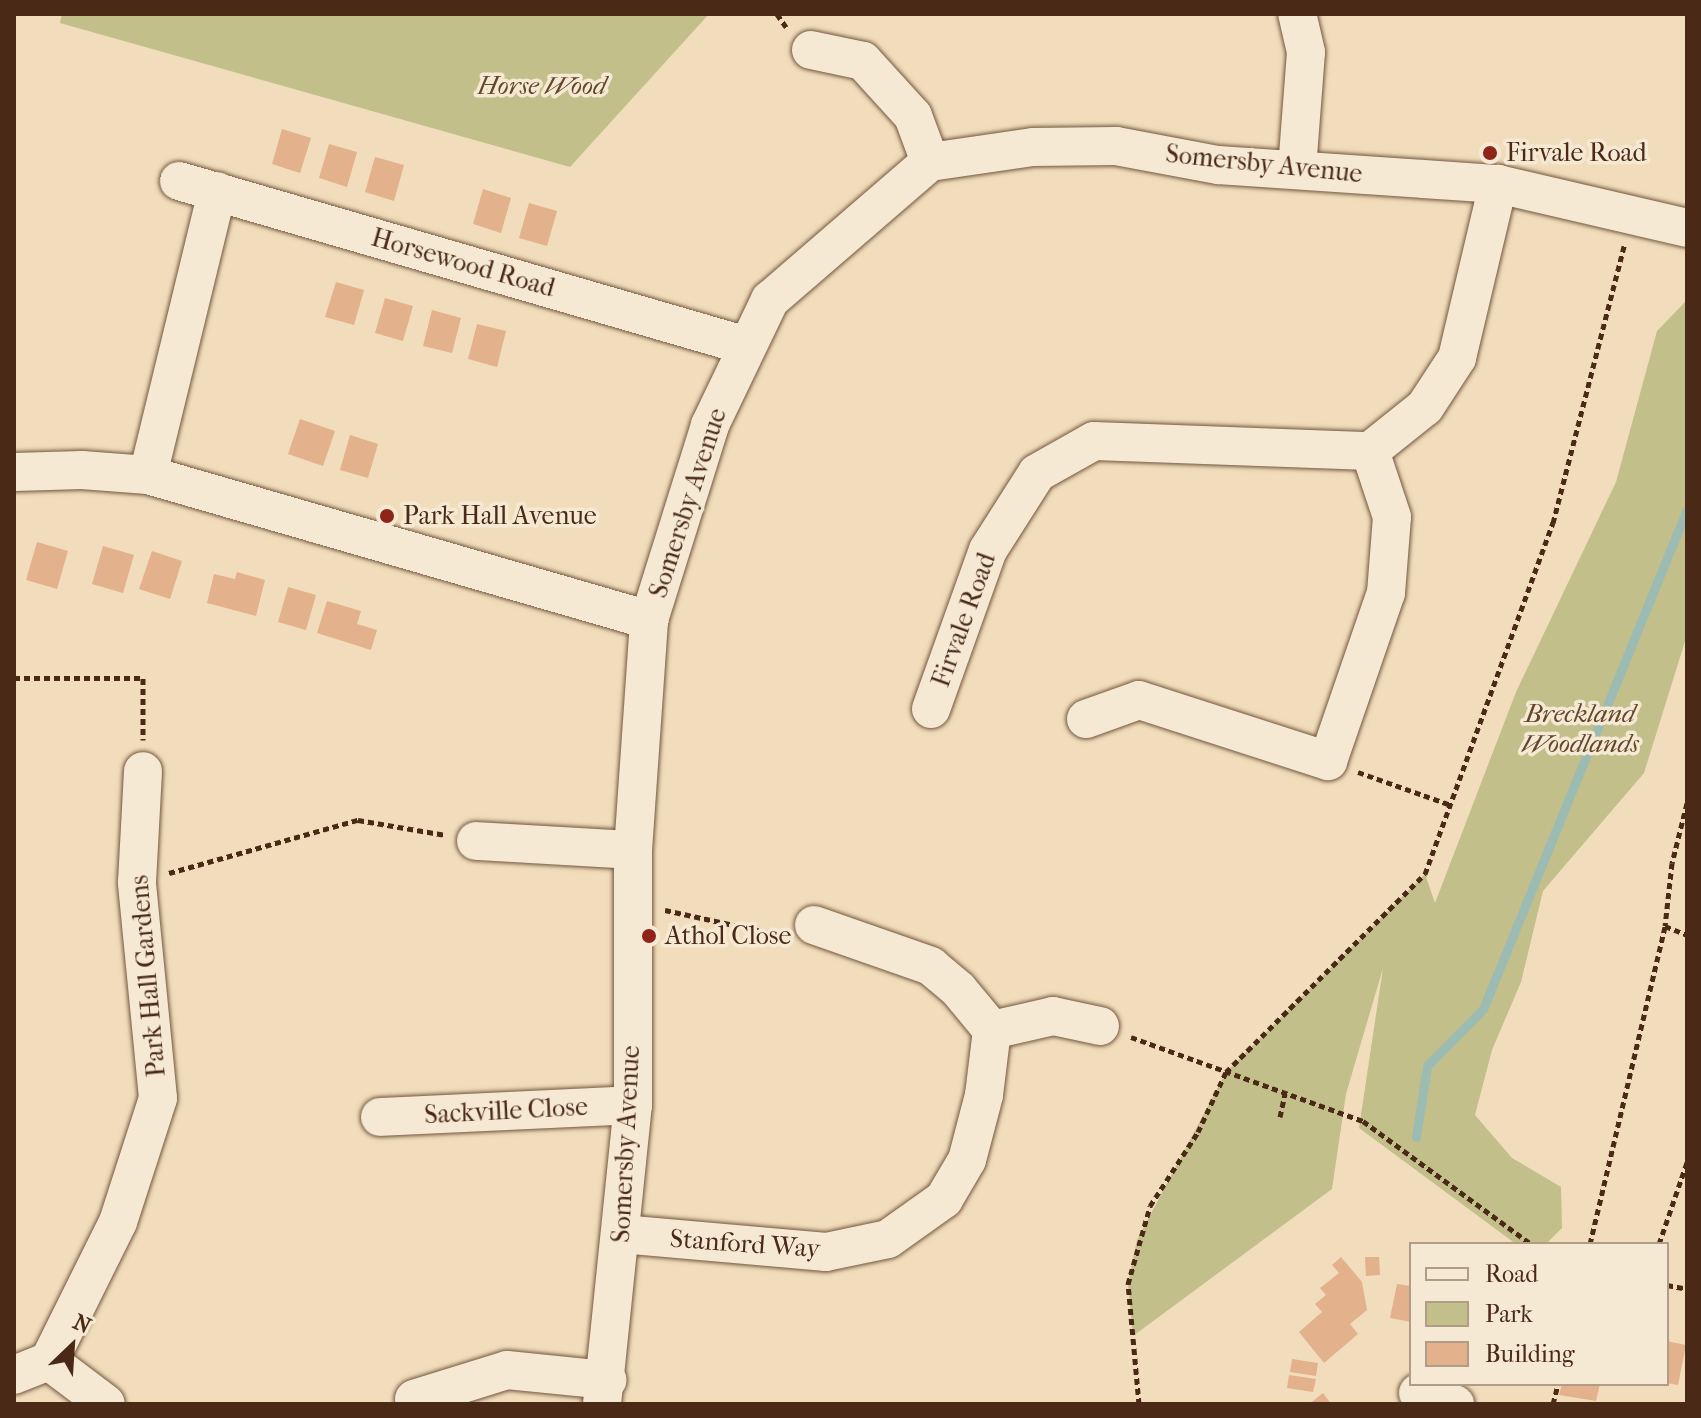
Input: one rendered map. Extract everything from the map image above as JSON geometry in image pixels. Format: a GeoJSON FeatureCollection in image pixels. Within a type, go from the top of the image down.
{"type":"FeatureCollection","features":[{"type":"Feature","properties":{"kind":"street"},"geometry":{"type":"LineString","coordinates":[[1297,14],[1306,52],[1297,169]]}},
{"type":"Feature","properties":{"kind":"street"},"geometry":{"type":"LineString","coordinates":[[811,50],[863,61],[913,116],[930,162]]}},
{"type":"Feature","properties":{"kind":"street","name":"Somersby Avenue"},"geometry":{"type":"LineString","coordinates":[[605,1392],[633,1105],[633,850],[649,620],[710,425],[770,300],[930,162],[1033,147],[1116,146],[1218,165],[1498,184],[1631,218],[1687,228]]}},
{"type":"Feature","properties":{"kind":"street","name":"Horsewood Road"},"geometry":{"type":"LineString","coordinates":[[179,181],[747,346]]}},
{"type":"Feature","properties":{"kind":"street"},"geometry":{"type":"LineString","coordinates":[[1086,719],[1139,700],[1328,761],[1386,593],[1392,517],[1370,451],[1425,407],[1457,358],[1498,184]]}},
{"type":"Feature","properties":{"kind":"street"},"geometry":{"type":"LineString","coordinates":[[148,475],[217,191]]}},
{"type":"Feature","properties":{"kind":"street","name":"Firvale Road"},"geometry":{"type":"LineString","coordinates":[[931,709],[988,550],[1037,473],[1094,441],[1370,451]]}},
{"type":"Feature","properties":{"kind":"street"},"geometry":{"type":"LineString","coordinates":[[14,472],[82,470],[148,475],[649,620]]}},
{"type":"Feature","properties":{"kind":"street","name":"Park Hall Gardens"},"geometry":{"type":"LineString","coordinates":[[49,1361],[118,1222],[158,1098],[137,882],[143,771]]}},
{"type":"Feature","properties":{"kind":"street"},"geometry":{"type":"LineString","coordinates":[[476,841],[633,850]]}},
{"type":"Feature","properties":{"kind":"street"},"geometry":{"type":"LineString","coordinates":[[814,925],[931,966],[958,989],[992,1030],[1053,1016],[1100,1026]]}},
{"type":"Feature","properties":{"kind":"street","name":"Stanford Way"},"geometry":{"type":"LineString","coordinates":[[621,1234],[826,1252],[888,1239],[944,1199],[967,1160],[984,1095],[992,1030]]}},
{"type":"Feature","properties":{"kind":"street","name":"Sackville Close"},"geometry":{"type":"LineString","coordinates":[[380,1117],[633,1105]]}},
{"type":"Feature","properties":{"kind":"street"},"geometry":{"type":"LineString","coordinates":[[14,1375],[49,1361],[106,1404]]}},
{"type":"Feature","properties":{"kind":"street"},"geometry":{"type":"LineString","coordinates":[[414,1399],[507,1370],[605,1392]]}},
{"type":"Feature","properties":{"kind":"street"},"geometry":{"type":"LineString","coordinates":[[1415,1394],[1455,1404]]}},
{"type":"Feature","properties":{"kind":"path"},"geometry":{"type":"LineString","coordinates":[[1139,1404],[1128,1284],[1137,1240],[1226,1072],[1425,874],[1553,523],[1631,218]]}},
{"type":"Feature","properties":{"kind":"path"},"geometry":{"type":"LineString","coordinates":[[14,678],[143,678],[143,771]]}},
{"type":"Feature","properties":{"kind":"path"},"geometry":{"type":"LineString","coordinates":[[1328,761],[1451,805]]}},
{"type":"Feature","properties":{"kind":"path"},"geometry":{"type":"LineString","coordinates":[[1590,1242],[1665,926],[1672,863],[1687,803]]}},
{"type":"Feature","properties":{"kind":"path"},"geometry":{"type":"LineString","coordinates":[[137,882],[358,820],[476,841]]}},
{"type":"Feature","properties":{"kind":"path"},"geometry":{"type":"LineString","coordinates":[[633,903],[798,939],[814,925]]}},
{"type":"Feature","properties":{"kind":"path"},"geometry":{"type":"LineString","coordinates":[[1665,926],[1687,935]]}},
{"type":"Feature","properties":{"kind":"path"},"geometry":{"type":"LineString","coordinates":[[1100,1026],[1363,1121],[1528,1242]]}},
{"type":"Feature","properties":{"kind":"path"},"geometry":{"type":"LineString","coordinates":[[1280,1117],[1285,1094]]}},
{"type":"Feature","properties":{"kind":"path"},"geometry":{"type":"LineString","coordinates":[[1660,1242],[1687,1162]]}},
{"type":"Feature","properties":{"kind":"green space","name":"Horse Wood"},"geometry":{"type":"Polygon","coordinates":[[[62,14],[709,14],[570,167],[60,23],[62,14]]]}},
{"type":"Feature","properties":{"kind":"green space","name":"Breckland Woodlands"},"geometry":{"type":"Polygon","coordinates":[[[1687,300],[1687,635],[1644,773],[1543,891],[1521,982],[1492,1050],[1475,1115],[1512,1158],[1561,1187],[1562,1228],[1548,1242],[1513,1242],[1359,1128],[1383,968],[1346,1094],[1332,1189],[1133,1336],[1128,1284],[1137,1240],[1226,1072],[1425,874],[1435,903],[1516,692],[1616,482],[1657,331],[1687,300]]]}},
{"type":"Feature","properties":{"kind":"building"},"geometry":{"type":"Polygon","coordinates":[[[282,129],[311,138],[300,173],[272,164],[282,129]]]}},
{"type":"Feature","properties":{"kind":"building"},"geometry":{"type":"Polygon","coordinates":[[[329,144],[357,152],[347,187],[319,178],[329,144]]]}},
{"type":"Feature","properties":{"kind":"building"},"geometry":{"type":"Polygon","coordinates":[[[375,157],[404,165],[394,201],[365,192],[375,157]]]}},
{"type":"Feature","properties":{"kind":"building"},"geometry":{"type":"Polygon","coordinates":[[[483,189],[511,198],[501,233],[473,224],[483,189]]]}},
{"type":"Feature","properties":{"kind":"building"},"geometry":{"type":"Polygon","coordinates":[[[529,203],[557,211],[547,246],[519,238],[529,203]]]}},
{"type":"Feature","properties":{"kind":"building"},"geometry":{"type":"Polygon","coordinates":[[[336,282],[364,290],[354,325],[325,317],[336,282]]]}},
{"type":"Feature","properties":{"kind":"building"},"geometry":{"type":"Polygon","coordinates":[[[385,298],[413,306],[403,341],[375,333],[385,298]]]}},
{"type":"Feature","properties":{"kind":"building"},"geometry":{"type":"Polygon","coordinates":[[[432,310],[461,318],[452,353],[423,346],[432,310]]]}},
{"type":"Feature","properties":{"kind":"building"},"geometry":{"type":"Polygon","coordinates":[[[477,324],[506,331],[497,367],[468,359],[477,324]]]}},
{"type":"Feature","properties":{"kind":"building"},"geometry":{"type":"Polygon","coordinates":[[[300,419],[335,431],[323,466],[288,454],[300,419]]]}},
{"type":"Feature","properties":{"kind":"building"},"geometry":{"type":"Polygon","coordinates":[[[350,435],[378,444],[368,478],[340,470],[350,435]]]}},
{"type":"Feature","properties":{"kind":"building"},"geometry":{"type":"Polygon","coordinates":[[[37,542],[68,551],[57,589],[26,580],[37,542]]]}},
{"type":"Feature","properties":{"kind":"building"},"geometry":{"type":"Polygon","coordinates":[[[103,546],[134,555],[123,593],[92,584],[103,546]]]}},
{"type":"Feature","properties":{"kind":"building"},"geometry":{"type":"Polygon","coordinates":[[[152,551],[182,561],[170,599],[139,589],[152,551]]]}},
{"type":"Feature","properties":{"kind":"building"},"geometry":{"type":"Polygon","coordinates":[[[237,572],[265,580],[256,616],[207,603],[214,574],[235,579],[237,572]]]}},
{"type":"Feature","properties":{"kind":"building"},"geometry":{"type":"Polygon","coordinates":[[[288,587],[316,595],[306,630],[278,622],[288,587]]]}},
{"type":"Feature","properties":{"kind":"building"},"geometry":{"type":"Polygon","coordinates":[[[327,601],[361,611],[357,624],[377,630],[371,650],[317,633],[327,601]]]}},
{"type":"Feature","properties":{"kind":"building"},"geometry":{"type":"Polygon","coordinates":[[[1341,1257],[1362,1282],[1367,1310],[1350,1324],[1358,1334],[1324,1363],[1299,1332],[1322,1312],[1315,1304],[1326,1295],[1320,1288],[1339,1273],[1332,1265],[1341,1257]]]}},
{"type":"Feature","properties":{"kind":"building"},"geometry":{"type":"Polygon","coordinates":[[[1365,1257],[1379,1257],[1380,1275],[1366,1276],[1365,1257]]]}},
{"type":"Feature","properties":{"kind":"building"},"geometry":{"type":"Polygon","coordinates":[[[1397,1284],[1409,1286],[1409,1322],[1390,1318],[1397,1284]]]}},
{"type":"Feature","properties":{"kind":"building"},"geometry":{"type":"Polygon","coordinates":[[[1669,1341],[1686,1345],[1678,1385],[1669,1383],[1669,1341]]]}},
{"type":"Feature","properties":{"kind":"building"},"geometry":{"type":"Polygon","coordinates":[[[1292,1359],[1318,1363],[1316,1376],[1290,1372],[1292,1359]]]}},
{"type":"Feature","properties":{"kind":"building"},"geometry":{"type":"Polygon","coordinates":[[[1289,1375],[1316,1379],[1313,1392],[1287,1388],[1289,1375]]]}},
{"type":"Feature","properties":{"kind":"building"},"geometry":{"type":"Polygon","coordinates":[[[1561,1386],[1600,1386],[1596,1401],[1559,1395],[1561,1386]]]}},
{"type":"Feature","properties":{"kind":"building"},"geometry":{"type":"Polygon","coordinates":[[[1323,1393],[1331,1404],[1309,1404],[1323,1393]]]}},
{"type":"Feature","properties":{"kind":"waterway"},"geometry":{"type":"LineString","coordinates":[[1416,1137],[1427,1066],[1483,1009],[1687,509]]}},
{"type":"Feature","properties":{"kind":"place","name":"Firvale Road"},"geometry":{"type":"Point","coordinates":[1490,153]}},
{"type":"Feature","properties":{"kind":"place","name":"Park Hall Avenue"},"geometry":{"type":"Point","coordinates":[387,516]}},
{"type":"Feature","properties":{"kind":"place","name":"Athol Close"},"geometry":{"type":"Point","coordinates":[649,936]}}]}
